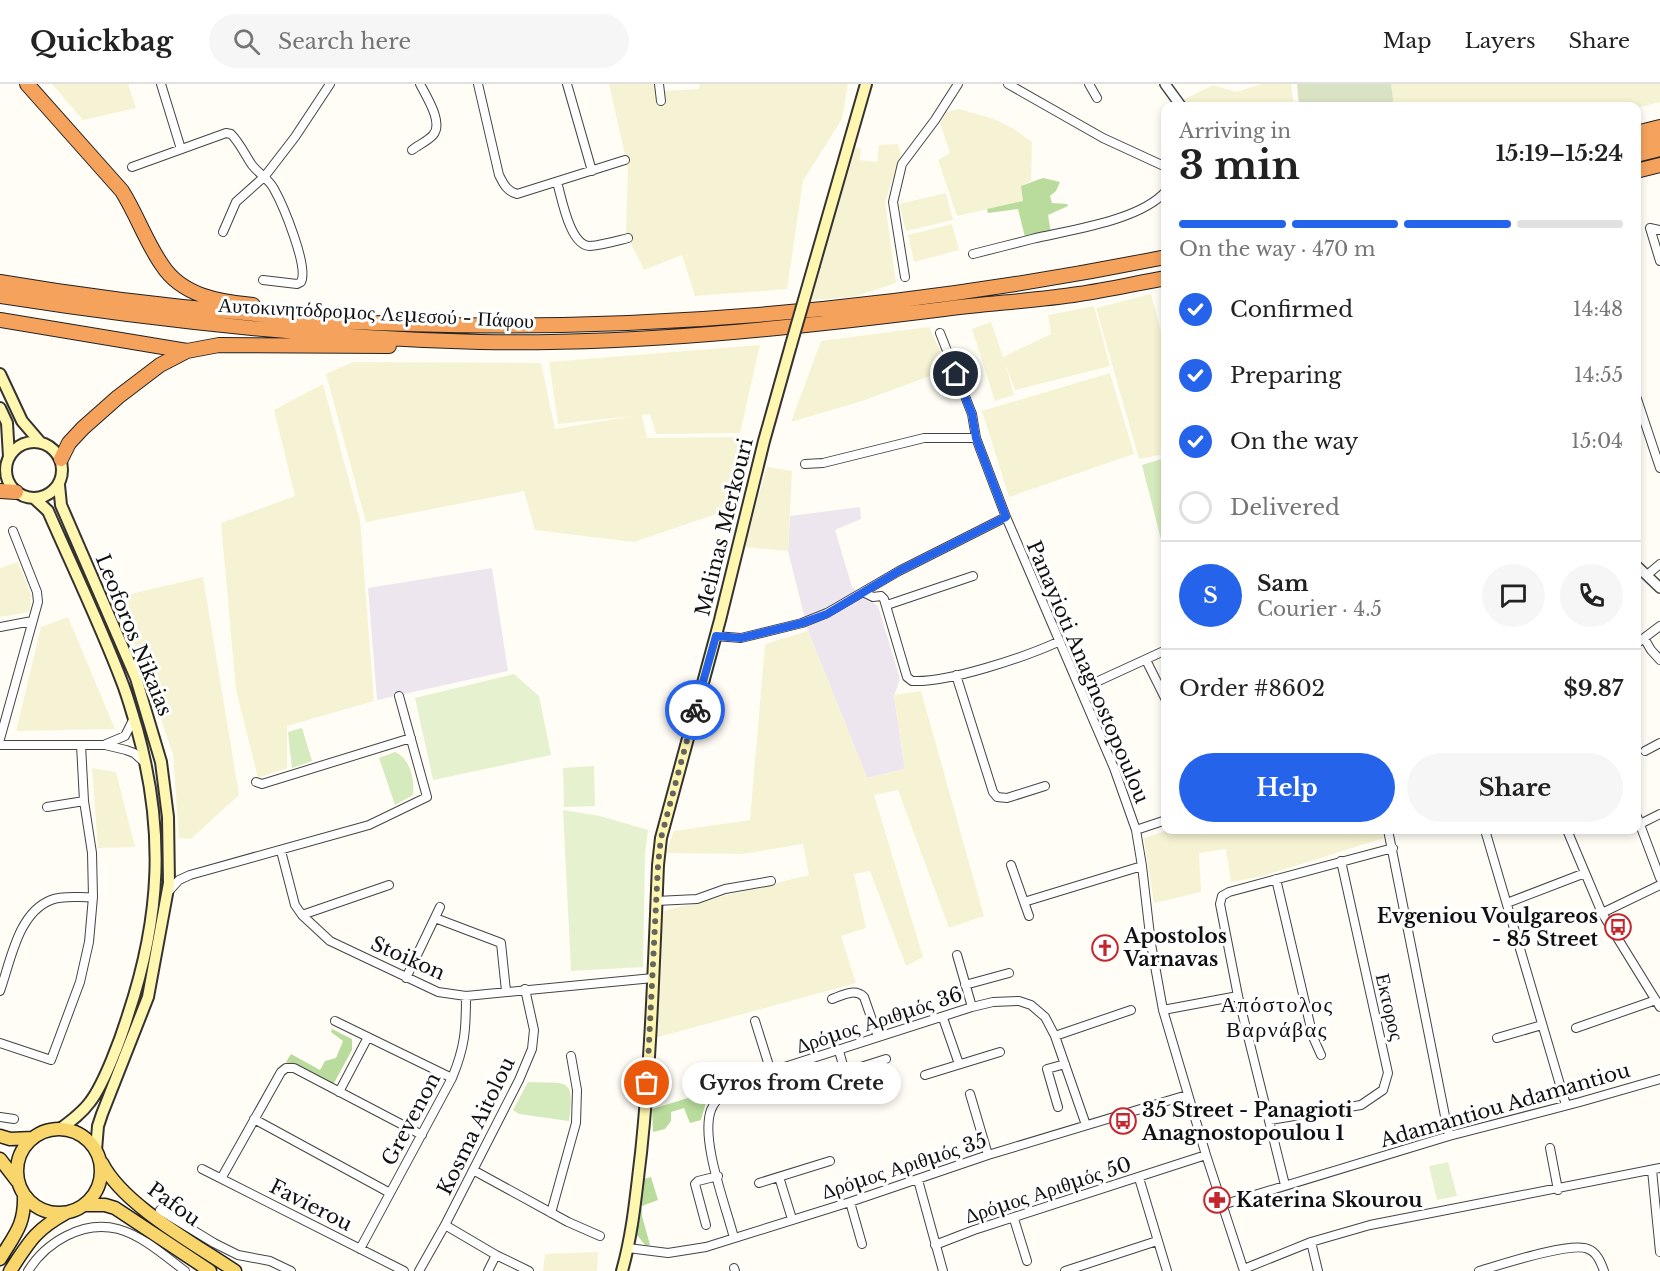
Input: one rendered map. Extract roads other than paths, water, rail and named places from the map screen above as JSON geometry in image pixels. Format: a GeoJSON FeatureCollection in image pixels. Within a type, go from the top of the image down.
{"type":"FeatureCollection","features":[{"type":"Feature","properties":{"kind":"highway"},"geometry":{"type":"LineString","coordinates":[[27,84],[122,191],[162,266],[182,285],[198,294],[243,304],[473,325]]}},
{"type":"Feature","properties":{"kind":"highway"},"geometry":{"type":"LineString","coordinates":[[1641,132],[1660,127]]}},
{"type":"Feature","properties":{"kind":"highway"},"geometry":{"type":"LineString","coordinates":[[1641,144],[1660,139]]}},
{"type":"Feature","properties":{"kind":"highway"},"geometry":{"type":"LineString","coordinates":[[1641,154],[1660,150]]}},
{"type":"Feature","properties":{"kind":"highway"},"geometry":{"type":"LineString","coordinates":[[1641,170],[1660,165]]}},
{"type":"Feature","properties":{"kind":"highway"},"geometry":{"type":"LineString","coordinates":[[893,308],[1161,257]]}},
{"type":"Feature","properties":{"kind":"highway"},"geometry":{"type":"LineString","coordinates":[[1002,301],[1161,270]]}},
{"type":"Feature","properties":{"kind":"highway"},"geometry":{"type":"LineString","coordinates":[[893,308],[1078,295],[1161,279]]}},
{"type":"Feature","properties":{"kind":"highway","name":"Αυτοκινητόδρομος Λεμεσού - Πάφου"},"geometry":{"type":"LineString","coordinates":[[0,282],[165,306],[306,319],[398,324],[576,325],[893,308]]}},
{"type":"Feature","properties":{"kind":"highway","name":"Αυτοκινητόδρομος Λεμεσού - Πάφου"},"geometry":{"type":"LineString","coordinates":[[0,296],[171,320],[320,334],[480,342],[687,336],[893,308]]}},
{"type":"Feature","properties":{"kind":"highway"},"geometry":{"type":"LineString","coordinates":[[0,320],[187,351]]}},
{"type":"Feature","properties":{"kind":"highway"},"geometry":{"type":"LineString","coordinates":[[61,459],[69,443],[118,397],[160,365],[187,351],[219,345],[405,346],[480,342]]}},
{"type":"Feature","properties":{"kind":"highway"},"geometry":{"type":"LineString","coordinates":[[0,491],[16,492]]}},
{"type":"Feature","properties":{"kind":"main road","name":"Melinas Merkouri"},"geometry":{"type":"LineString","coordinates":[[622,1271],[637,1196],[646,1102],[661,838],[716,636],[764,441],[866,84]]}},
{"type":"Feature","properties":{"kind":"main road"},"geometry":{"type":"LineString","coordinates":[[0,374],[22,421],[40,442],[56,451],[61,459],[62,477],[52,492],[44,497],[25,496],[16,492],[10,484],[6,466],[9,457],[7,423],[0,408]]}},
{"type":"Feature","properties":{"kind":"main road"},"geometry":{"type":"LineString","coordinates":[[9,457],[23,444],[40,442]]}},
{"type":"Feature","properties":{"kind":"main road","name":"Leoforos Nikaias"},"geometry":{"type":"LineString","coordinates":[[58,485],[61,505],[136,678],[153,729],[161,762],[168,817],[167,894],[148,997],[98,1126],[98,1155]]}},
{"type":"Feature","properties":{"kind":"main road","name":"Leoforos Nikaias"},"geometry":{"type":"LineString","coordinates":[[34,498],[48,511],[123,682],[147,767],[155,815],[157,880],[149,944],[125,1026],[97,1092],[86,1108],[60,1129]]}},
{"type":"Feature","properties":{"kind":"main road"},"geometry":{"type":"LineString","coordinates":[[10,1271],[43,1226],[84,1205],[97,1190],[100,1180],[98,1155],[81,1135],[70,1130],[45,1131],[33,1138],[22,1150],[17,1166],[18,1182]]}},
{"type":"Feature","properties":{"kind":"main road"},"geometry":{"type":"LineString","coordinates":[[0,1136],[10,1139],[33,1138]]}},
{"type":"Feature","properties":{"kind":"main road","name":"Pafou"},"geometry":{"type":"LineString","coordinates":[[98,1155],[108,1175],[123,1191],[155,1217],[235,1271]]}},
{"type":"Feature","properties":{"kind":"main road"},"geometry":{"type":"LineString","coordinates":[[0,1159],[32,1204],[55,1213],[67,1212]]}},
{"type":"Feature","properties":{"kind":"main road"},"geometry":{"type":"LineString","coordinates":[[0,1259],[21,1226],[24,1217],[24,1195]]}},
{"type":"Feature","properties":{"kind":"main road","name":"Pafou"},"geometry":{"type":"LineString","coordinates":[[84,1205],[105,1205],[115,1208],[210,1271]]}},
{"type":"Feature","properties":{"kind":"street"},"geometry":{"type":"LineString","coordinates":[[161,84],[181,149]]}},
{"type":"Feature","properties":{"kind":"street"},"geometry":{"type":"LineString","coordinates":[[223,232],[237,202],[265,176],[295,137],[330,84]]}},
{"type":"Feature","properties":{"kind":"street"},"geometry":{"type":"LineString","coordinates":[[412,150],[433,135],[436,128],[435,118],[420,84]]}},
{"type":"Feature","properties":{"kind":"street"},"geometry":{"type":"LineString","coordinates":[[478,84],[499,175],[505,187],[511,192],[517,194],[625,160]]}},
{"type":"Feature","properties":{"kind":"street"},"geometry":{"type":"LineString","coordinates":[[567,84],[592,171]]}},
{"type":"Feature","properties":{"kind":"street"},"geometry":{"type":"LineString","coordinates":[[659,84],[661,101]]}},
{"type":"Feature","properties":{"kind":"street"},"geometry":{"type":"LineString","coordinates":[[905,277],[893,202],[902,164],[935,120],[958,84]]}},
{"type":"Feature","properties":{"kind":"street"},"geometry":{"type":"LineString","coordinates":[[1008,84],[1103,138],[1161,165]]}},
{"type":"Feature","properties":{"kind":"street"},"geometry":{"type":"LineString","coordinates":[[1089,84],[1097,98]]}},
{"type":"Feature","properties":{"kind":"street"},"geometry":{"type":"LineString","coordinates":[[1165,84],[1178,102]]}},
{"type":"Feature","properties":{"kind":"street"},"geometry":{"type":"LineString","coordinates":[[132,167],[226,133],[231,134],[254,168],[265,176],[273,187],[290,222],[304,278],[297,284],[263,280]]}},
{"type":"Feature","properties":{"kind":"street"},"geometry":{"type":"LineString","coordinates":[[557,182],[574,236],[580,244],[590,246],[628,238]]}},
{"type":"Feature","properties":{"kind":"street"},"geometry":{"type":"LineString","coordinates":[[973,254],[1088,227],[1144,208],[1161,197]]}},
{"type":"Feature","properties":{"kind":"street"},"geometry":{"type":"LineString","coordinates":[[1660,230],[1650,228],[1660,261]]}},
{"type":"Feature","properties":{"kind":"street","name":"Panayioti Anagnostopoulou"},"geometry":{"type":"LineString","coordinates":[[940,333],[972,414],[976,438],[1006,517],[1114,768],[1136,830],[1143,866],[1151,944],[1163,1010],[1187,1095],[1244,1270]]}},
{"type":"Feature","properties":{"kind":"street"},"geometry":{"type":"LineString","coordinates":[[1641,411],[1660,468]]}},
{"type":"Feature","properties":{"kind":"street"},"geometry":{"type":"LineString","coordinates":[[805,464],[823,463],[924,438],[976,438]]}},
{"type":"Feature","properties":{"kind":"street"},"geometry":{"type":"LineString","coordinates":[[716,636],[741,638],[802,623],[827,614],[899,571],[1006,517]]}},
{"type":"Feature","properties":{"kind":"street"},"geometry":{"type":"LineString","coordinates":[[0,739],[38,602],[37,592],[13,531]]}},
{"type":"Feature","properties":{"kind":"street"},"geometry":{"type":"LineString","coordinates":[[1647,575],[1660,564]]}},
{"type":"Feature","properties":{"kind":"street"},"geometry":{"type":"LineString","coordinates":[[1641,570],[1660,588]]}},
{"type":"Feature","properties":{"kind":"street"},"geometry":{"type":"LineString","coordinates":[[887,605],[973,576]]}},
{"type":"Feature","properties":{"kind":"street"},"geometry":{"type":"LineString","coordinates":[[863,592],[873,597],[880,596],[887,605],[907,677],[912,681],[956,675],[1036,652],[1058,642]]}},
{"type":"Feature","properties":{"kind":"street"},"geometry":{"type":"LineString","coordinates":[[0,627],[32,621]]}},
{"type":"Feature","properties":{"kind":"street"},"geometry":{"type":"LineString","coordinates":[[1641,640],[1660,626]]}},
{"type":"Feature","properties":{"kind":"street"},"geometry":{"type":"LineString","coordinates":[[1644,638],[1660,660]]}},
{"type":"Feature","properties":{"kind":"street"},"geometry":{"type":"LineString","coordinates":[[1081,689],[1161,653]]}},
{"type":"Feature","properties":{"kind":"street"},"geometry":{"type":"LineString","coordinates":[[1146,660],[1161,690]]}},
{"type":"Feature","properties":{"kind":"street"},"geometry":{"type":"LineString","coordinates":[[956,675],[993,792],[997,797],[1007,798],[1045,786]]}},
{"type":"Feature","properties":{"kind":"street"},"geometry":{"type":"LineString","coordinates":[[167,894],[179,880],[190,875],[369,825],[427,797],[399,696]]}},
{"type":"Feature","properties":{"kind":"street"},"geometry":{"type":"LineString","coordinates":[[105,745],[125,736],[134,718]]}},
{"type":"Feature","properties":{"kind":"street"},"geometry":{"type":"LineString","coordinates":[[256,782],[262,784],[411,738]]}},
{"type":"Feature","properties":{"kind":"street"},"geometry":{"type":"LineString","coordinates":[[1645,751],[1660,743]]}},
{"type":"Feature","properties":{"kind":"street"},"geometry":{"type":"LineString","coordinates":[[0,745],[105,745],[134,753],[147,767]]}},
{"type":"Feature","properties":{"kind":"street"},"geometry":{"type":"LineString","coordinates":[[0,1043],[51,1060],[80,982],[89,942],[93,897],[93,853],[84,801],[81,745]]}},
{"type":"Feature","properties":{"kind":"street"},"geometry":{"type":"LineString","coordinates":[[47,807],[84,801]]}},
{"type":"Feature","properties":{"kind":"street"},"geometry":{"type":"LineString","coordinates":[[1641,824],[1660,814]]}},
{"type":"Feature","properties":{"kind":"street"},"geometry":{"type":"LineString","coordinates":[[1136,830],[1161,822]]}},
{"type":"Feature","properties":{"kind":"street"},"geometry":{"type":"LineString","coordinates":[[1641,827],[1660,878]]}},
{"type":"Feature","properties":{"kind":"street"},"geometry":{"type":"LineString","coordinates":[[1389,834],[1449,1136]]}},
{"type":"Feature","properties":{"kind":"street"},"geometry":{"type":"LineString","coordinates":[[1486,834],[1566,1105]]}},
{"type":"Feature","properties":{"kind":"street"},"geometry":{"type":"LineString","coordinates":[[1569,834],[1602,913],[1658,1004],[1576,1028]]}},
{"type":"Feature","properties":{"kind":"street"},"geometry":{"type":"LineString","coordinates":[[1285,1185],[1238,996],[1220,904],[1222,896],[1229,892],[1393,848]]}},
{"type":"Feature","properties":{"kind":"street","name":"Stoikon"},"geometry":{"type":"LineString","coordinates":[[281,851],[295,905],[302,915],[330,941],[438,992],[466,996],[653,978]]}},
{"type":"Feature","properties":{"kind":"street","name":"Εκτορος"},"geometry":{"type":"LineString","coordinates":[[1270,1120],[1361,1105],[1383,1090],[1388,1073],[1341,861]]}},
{"type":"Feature","properties":{"kind":"street"},"geometry":{"type":"LineString","coordinates":[[1011,864],[1029,916]]}},
{"type":"Feature","properties":{"kind":"street"},"geometry":{"type":"LineString","coordinates":[[169,865],[179,873],[190,875]]}},
{"type":"Feature","properties":{"kind":"street"},"geometry":{"type":"LineString","coordinates":[[1024,902],[1143,866]]}},
{"type":"Feature","properties":{"kind":"street"},"geometry":{"type":"LineString","coordinates":[[1507,903],[1585,873]]}},
{"type":"Feature","properties":{"kind":"street"},"geometry":{"type":"LineString","coordinates":[[1276,879],[1313,1036],[1321,1055]]}},
{"type":"Feature","properties":{"kind":"street"},"geometry":{"type":"LineString","coordinates":[[656,901],[697,899],[726,889],[771,881]]}},
{"type":"Feature","properties":{"kind":"street"},"geometry":{"type":"LineString","coordinates":[[302,915],[389,885]]}},
{"type":"Feature","properties":{"kind":"street"},"geometry":{"type":"LineString","coordinates":[[1602,913],[1660,885]]}},
{"type":"Feature","properties":{"kind":"street"},"geometry":{"type":"LineString","coordinates":[[0,991],[23,924],[34,909],[53,899],[93,897]]}},
{"type":"Feature","properties":{"kind":"street"},"geometry":{"type":"LineString","coordinates":[[406,978],[440,907]]}},
{"type":"Feature","properties":{"kind":"street"},"geometry":{"type":"LineString","coordinates":[[435,918],[501,943],[506,991]]}},
{"type":"Feature","properties":{"kind":"street"},"geometry":{"type":"LineString","coordinates":[[957,955],[972,1007]]}},
{"type":"Feature","properties":{"kind":"street"},"geometry":{"type":"LineString","coordinates":[[965,985],[1009,973]]}},
{"type":"Feature","properties":{"kind":"street","name":"Kosma Aitolou"},"geometry":{"type":"LineString","coordinates":[[419,1271],[519,1080],[532,1049],[534,1030],[525,989]]}},
{"type":"Feature","properties":{"kind":"street"},"geometry":{"type":"LineString","coordinates":[[832,999],[854,992],[859,993],[864,998],[878,1037]]}},
{"type":"Feature","properties":{"kind":"street","name":"Grevenon"},"geometry":{"type":"LineString","coordinates":[[360,1249],[452,1078],[462,1054],[466,1033],[466,996]]}},
{"type":"Feature","properties":{"kind":"street"},"geometry":{"type":"LineString","coordinates":[[1163,1010],[1238,996]]}},
{"type":"Feature","properties":{"kind":"street","name":"Δρόμος Αριθμός 36"},"geometry":{"type":"LineString","coordinates":[[734,1238],[707,1130],[712,1109],[724,1092],[741,1081],[878,1037],[972,1007],[1005,1001],[1019,1001],[1031,1005],[1044,1017],[1055,1035],[1086,1125]]}},
{"type":"Feature","properties":{"kind":"street"},"geometry":{"type":"LineString","coordinates":[[1055,1035],[1131,1010]]}},
{"type":"Feature","properties":{"kind":"street"},"geometry":{"type":"LineString","coordinates":[[943,1018],[959,1064]]}},
{"type":"Feature","properties":{"kind":"street"},"geometry":{"type":"LineString","coordinates":[[335,1020],[452,1078]]}},
{"type":"Feature","properties":{"kind":"street"},"geometry":{"type":"LineString","coordinates":[[755,1021],[771,1072]]}},
{"type":"Feature","properties":{"kind":"street"},"geometry":{"type":"LineString","coordinates":[[1497,1038],[1542,1025]]}},
{"type":"Feature","properties":{"kind":"street"},"geometry":{"type":"LineString","coordinates":[[339,1092],[368,1037]]}},
{"type":"Feature","properties":{"kind":"street"},"geometry":{"type":"LineString","coordinates":[[838,1051],[845,1072],[886,1059]]}},
{"type":"Feature","properties":{"kind":"street"},"geometry":{"type":"LineString","coordinates":[[925,1075],[1000,1052]]}},
{"type":"Feature","properties":{"kind":"street"},"geometry":{"type":"LineString","coordinates":[[551,1213],[576,1123],[577,1090],[572,1056]]}},
{"type":"Feature","properties":{"kind":"street"},"geometry":{"type":"LineString","coordinates":[[1058,1107],[1047,1069],[1065,1064]]}},
{"type":"Feature","properties":{"kind":"street"},"geometry":{"type":"LineString","coordinates":[[222,1177],[281,1072],[286,1068],[294,1068],[423,1135]]}},
{"type":"Feature","properties":{"kind":"street","name":"Adamantiou Adamantiou"},"geometry":{"type":"LineString","coordinates":[[1222,1205],[1449,1136],[1660,1078]]}},
{"type":"Feature","properties":{"kind":"street"},"geometry":{"type":"LineString","coordinates":[[969,1094],[988,1155]]}},
{"type":"Feature","properties":{"kind":"street","name":"Δρόμος Αριθμός 35"},"geometry":{"type":"LineString","coordinates":[[628,1248],[668,1253],[706,1248],[918,1180],[988,1155],[1187,1095]]}},
{"type":"Feature","properties":{"kind":"street"},"geometry":{"type":"LineString","coordinates":[[0,1117],[14,1119]]}},
{"type":"Feature","properties":{"kind":"street"},"geometry":{"type":"LineString","coordinates":[[254,1119],[390,1193]]}},
{"type":"Feature","properties":{"kind":"street"},"geometry":{"type":"LineString","coordinates":[[1550,1148],[1558,1190]]}},
{"type":"Feature","properties":{"kind":"street","name":"Δρόμος Αριθμός 50"},"geometry":{"type":"LineString","coordinates":[[935,1245],[1206,1155]]}},
{"type":"Feature","properties":{"kind":"street"},"geometry":{"type":"LineString","coordinates":[[759,1183],[830,1161]]}},
{"type":"Feature","properties":{"kind":"street","name":"Favierou"},"geometry":{"type":"LineString","coordinates":[[202,1169],[222,1177],[404,1271]]}},
{"type":"Feature","properties":{"kind":"street"},"geometry":{"type":"LineString","coordinates":[[1244,1270],[1311,1242],[1403,1217],[1558,1190],[1656,1169],[1660,1252]]}},
{"type":"Feature","properties":{"kind":"street"},"geometry":{"type":"LineString","coordinates":[[473,1170],[551,1213],[600,1236]]}},
{"type":"Feature","properties":{"kind":"street"},"geometry":{"type":"LineString","coordinates":[[706,1225],[695,1184],[698,1181],[718,1176]]}},
{"type":"Feature","properties":{"kind":"street"},"geometry":{"type":"LineString","coordinates":[[779,1177],[792,1219]]}},
{"type":"Feature","properties":{"kind":"street"},"geometry":{"type":"LineString","coordinates":[[1139,1178],[1167,1271]]}},
{"type":"Feature","properties":{"kind":"street"},"geometry":{"type":"LineString","coordinates":[[918,1180],[943,1271]]}},
{"type":"Feature","properties":{"kind":"street"},"geometry":{"type":"LineString","coordinates":[[850,1202],[862,1244]]}},
{"type":"Feature","properties":{"kind":"street"},"geometry":{"type":"LineString","coordinates":[[160,1210],[238,1255],[270,1261],[291,1271]]}},
{"type":"Feature","properties":{"kind":"street"},"geometry":{"type":"LineString","coordinates":[[1014,1218],[1027,1261]]}},
{"type":"Feature","properties":{"kind":"street"},"geometry":{"type":"LineString","coordinates":[[445,1225],[496,1255],[529,1271]]}},
{"type":"Feature","properties":{"kind":"street"},"geometry":{"type":"LineString","coordinates":[[28,1271],[49,1247],[58,1241],[81,1229],[96,1228],[116,1228],[127,1232],[141,1239],[185,1271]]}},
{"type":"Feature","properties":{"kind":"street"},"geometry":{"type":"LineString","coordinates":[[1065,1271],[1079,1269],[1157,1241]]}},
{"type":"Feature","properties":{"kind":"street"},"geometry":{"type":"LineString","coordinates":[[1311,1242],[1318,1271]]}},
{"type":"Feature","properties":{"kind":"street"},"geometry":{"type":"LineString","coordinates":[[170,1245],[173,1262]]}},
{"type":"Feature","properties":{"kind":"street"},"geometry":{"type":"LineString","coordinates":[[1479,1271],[1573,1246],[1589,1249],[1599,1259],[1604,1271]]}},
{"type":"Feature","properties":{"kind":"street"},"geometry":{"type":"LineString","coordinates":[[488,1271],[496,1255]]}},
{"type":"Feature","properties":{"kind":"place","name":"Evgeniou Voulgareos - 85 Street"},"geometry":{"type":"Point","coordinates":[1618,927]}},
{"type":"Feature","properties":{"kind":"place","name":"Apostolos Varnavas"},"geometry":{"type":"Point","coordinates":[1105,948]}},
{"type":"Feature","properties":{"kind":"place","name":"Gyros from Crete"},"geometry":{"type":"Point","coordinates":[647,1083]}},
{"type":"Feature","properties":{"kind":"place","name":"35 Street - Panagioti Anagnostopoulou 1"},"geometry":{"type":"Point","coordinates":[1123,1121]}},
{"type":"Feature","properties":{"kind":"place","name":"Katerina Skourou"},"geometry":{"type":"Point","coordinates":[1217,1200]}},
{"type":"Feature","properties":{"kind":"district","name":"Απόστολος Βαρνάβας"},"geometry":{"type":"Point","coordinates":[1277,1016]}}]}
